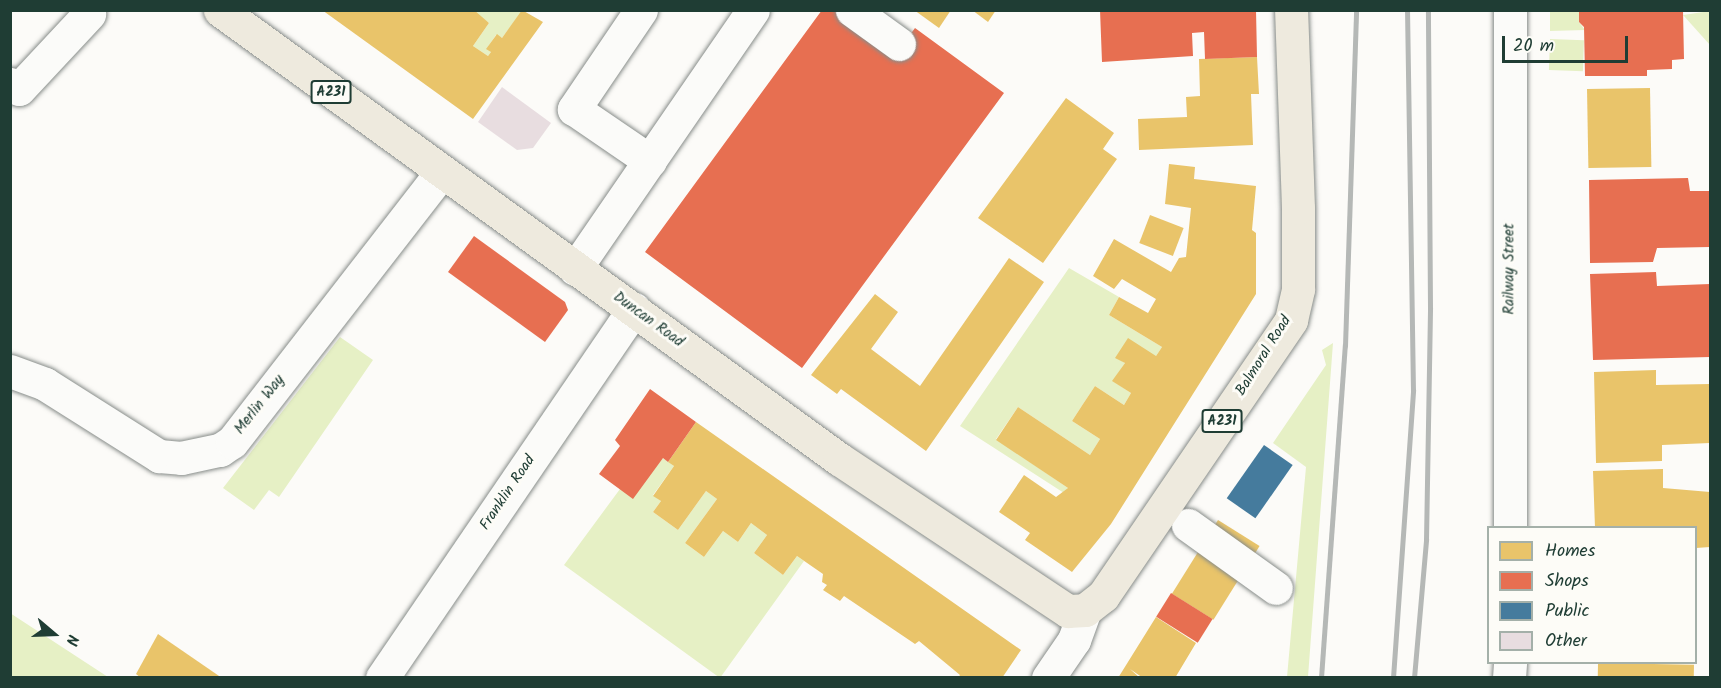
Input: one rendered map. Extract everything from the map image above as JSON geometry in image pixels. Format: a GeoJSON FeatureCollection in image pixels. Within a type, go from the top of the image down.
{"type":"FeatureCollection","features":[{"type":"Feature","properties":{"kind":"main road","name":"Duncan Road"},"geometry":{"type":"LineString","coordinates":[[220,10],[441,173],[634,309],[839,459],[1068,611],[1085,610]]}},
{"type":"Feature","properties":{"kind":"main road","name":"Balmoral Road"},"geometry":{"type":"LineString","coordinates":[[1085,610],[1103,596],[1291,320],[1298,289],[1298,208],[1291,10]]}},
{"type":"Feature","properties":{"kind":"street"},"geometry":{"type":"LineString","coordinates":[[641,10],[574,109],[650,161]]}},
{"type":"Feature","properties":{"kind":"street"},"geometry":{"type":"LineString","coordinates":[[575,268],[753,10]]}},
{"type":"Feature","properties":{"kind":"street"},"geometry":{"type":"LineString","coordinates":[[852,10],[899,44]]}},
{"type":"Feature","properties":{"kind":"street","name":"Railway Street"},"geometry":{"type":"LineString","coordinates":[[1510,10],[1510,526]]}},
{"type":"Feature","properties":{"kind":"street"},"geometry":{"type":"LineString","coordinates":[[10,84],[19,89],[88,12]]}},
{"type":"Feature","properties":{"kind":"street","name":"Merlin Way"},"geometry":{"type":"LineString","coordinates":[[10,371],[45,384],[159,456],[181,458],[220,450],[232,442],[441,173]]}},
{"type":"Feature","properties":{"kind":"street","name":"Franklin Road"},"geometry":{"type":"LineString","coordinates":[[382,678],[634,309]]}},
{"type":"Feature","properties":{"kind":"street"},"geometry":{"type":"LineString","coordinates":[[1188,525],[1276,588]]}},
{"type":"Feature","properties":{"kind":"street","name":"Balmoral Road"},"geometry":{"type":"LineString","coordinates":[[1048,678],[1074,640],[1085,610]]}},
{"type":"Feature","properties":{"kind":"green space"},"geometry":{"type":"Polygon","coordinates":[[[473,11],[522,11],[502,38],[496,35],[487,48],[491,52],[488,56],[473,46],[489,23],[473,11]]]}},
{"type":"Feature","properties":{"kind":"green space"},"geometry":{"type":"Polygon","coordinates":[[[1550,11],[1579,11],[1579,22],[1585,30],[1550,31],[1550,11]]]}},
{"type":"Feature","properties":{"kind":"green space"},"geometry":{"type":"Polygon","coordinates":[[[1710,11],[1710,45],[1683,15],[1710,11]]]}},
{"type":"Feature","properties":{"kind":"green space"},"geometry":{"type":"Polygon","coordinates":[[[1550,39],[1584,40],[1583,71],[1549,70],[1550,39]]]}},
{"type":"Feature","properties":{"kind":"green space"},"geometry":{"type":"Polygon","coordinates":[[[1069,268],[1119,297],[1109,315],[1162,347],[1156,356],[1116,357],[1125,363],[1113,381],[1131,393],[1124,405],[1095,386],[1083,404],[1072,421],[1100,439],[1090,455],[1018,407],[996,439],[1068,488],[1064,493],[960,426],[1069,268]]]}},
{"type":"Feature","properties":{"kind":"green space"},"geometry":{"type":"Polygon","coordinates":[[[340,337],[373,360],[279,497],[269,490],[254,510],[223,488],[340,337]]]}},
{"type":"Feature","properties":{"kind":"green space"},"geometry":{"type":"Polygon","coordinates":[[[1333,343],[1308,677],[1287,677],[1306,467],[1273,443],[1326,365],[1322,350],[1333,343]]]}},
{"type":"Feature","properties":{"kind":"green space"},"geometry":{"type":"Polygon","coordinates":[[[663,458],[674,466],[653,495],[661,501],[653,512],[678,530],[706,491],[717,499],[685,543],[704,557],[723,531],[738,542],[751,523],[767,535],[754,553],[783,575],[797,556],[804,561],[720,678],[564,565],[620,489],[663,458]]]}},
{"type":"Feature","properties":{"kind":"green space"},"geometry":{"type":"Polygon","coordinates":[[[10,613],[85,662],[108,677],[11,677],[10,613]]]}},
{"type":"Feature","properties":{"kind":"building: Homes"},"geometry":{"type":"Polygon","coordinates":[[[322,10],[474,10],[489,23],[473,46],[488,56],[491,52],[486,49],[497,34],[502,38],[522,10],[543,22],[473,119],[322,10]]]}},
{"type":"Feature","properties":{"kind":"building: Homes"},"geometry":{"type":"Polygon","coordinates":[[[914,10],[951,10],[939,28],[914,10]]]}},
{"type":"Feature","properties":{"kind":"building: Homes"},"geometry":{"type":"Polygon","coordinates":[[[972,10],[996,10],[988,22],[972,10]]]}},
{"type":"Feature","properties":{"kind":"building: Homes"},"geometry":{"type":"Polygon","coordinates":[[[1257,57],[1259,94],[1251,94],[1253,145],[1139,150],[1138,119],[1187,117],[1186,97],[1200,96],[1199,59],[1257,57]]]}},
{"type":"Feature","properties":{"kind":"building: Homes"},"geometry":{"type":"Polygon","coordinates":[[[1650,88],[1651,167],[1588,168],[1587,89],[1650,88]]]}},
{"type":"Feature","properties":{"kind":"building: Homes"},"geometry":{"type":"Polygon","coordinates":[[[1066,98],[1114,133],[1103,149],[1117,159],[1043,263],[978,218],[1066,98]]]}},
{"type":"Feature","properties":{"kind":"building: Homes"},"geometry":{"type":"Polygon","coordinates":[[[1169,164],[1195,167],[1194,179],[1256,186],[1252,230],[1256,233],[1256,294],[1111,524],[1072,572],[1025,540],[1030,533],[999,512],[1024,475],[1056,497],[1068,488],[996,440],[1018,407],[1090,455],[1100,439],[1072,421],[1095,386],[1124,405],[1131,393],[1112,381],[1125,363],[1115,358],[1128,338],[1156,356],[1162,347],[1109,315],[1119,297],[1148,313],[1156,299],[1122,279],[1114,289],[1093,276],[1114,239],[1171,272],[1179,258],[1186,257],[1191,208],[1165,204],[1169,164]]]}},
{"type":"Feature","properties":{"kind":"building: Homes"},"geometry":{"type":"Polygon","coordinates":[[[1150,215],[1184,228],[1173,256],[1139,243],[1150,215]]]}},
{"type":"Feature","properties":{"kind":"building: Homes"},"geometry":{"type":"Polygon","coordinates":[[[1009,258],[1044,282],[926,451],[841,389],[837,394],[811,375],[875,294],[898,312],[871,349],[920,386],[1009,258]]]}},
{"type":"Feature","properties":{"kind":"building: Homes"},"geometry":{"type":"Polygon","coordinates":[[[1656,370],[1656,385],[1710,384],[1710,443],[1662,445],[1662,461],[1596,463],[1594,372],[1656,370]]]}},
{"type":"Feature","properties":{"kind":"building: Homes"},"geometry":{"type":"Polygon","coordinates":[[[696,422],[1021,650],[1002,678],[958,678],[960,675],[919,641],[915,644],[844,596],[840,601],[823,590],[827,585],[822,582],[823,574],[797,556],[783,575],[754,553],[767,535],[751,523],[738,542],[723,531],[704,557],[685,543],[717,499],[706,491],[678,530],[653,512],[661,501],[653,496],[674,466],[668,462],[696,422]]]}},
{"type":"Feature","properties":{"kind":"building: Homes"},"geometry":{"type":"Polygon","coordinates":[[[1663,469],[1663,488],[1710,492],[1710,547],[1697,548],[1697,526],[1595,526],[1593,471],[1663,469]]]}},
{"type":"Feature","properties":{"kind":"building: Homes"},"geometry":{"type":"Polygon","coordinates":[[[1218,520],[1260,546],[1213,620],[1172,594],[1218,520]]]}},
{"type":"Feature","properties":{"kind":"building: Homes"},"geometry":{"type":"Polygon","coordinates":[[[1156,617],[1196,643],[1175,678],[1143,678],[1130,669],[1140,678],[1118,678],[1156,617]]]}},
{"type":"Feature","properties":{"kind":"building: Homes"},"geometry":{"type":"Polygon","coordinates":[[[158,634],[222,678],[141,678],[136,674],[158,634]]]}},
{"type":"Feature","properties":{"kind":"building: Homes"},"geometry":{"type":"Polygon","coordinates":[[[1598,664],[1694,665],[1694,678],[1598,678],[1598,664]]]}},
{"type":"Feature","properties":{"kind":"building: Shops"},"geometry":{"type":"Polygon","coordinates":[[[822,10],[834,10],[895,55],[915,28],[1004,93],[802,368],[645,252],[822,10]]]}},
{"type":"Feature","properties":{"kind":"building: Shops"},"geometry":{"type":"Polygon","coordinates":[[[1100,10],[1256,10],[1257,57],[1205,59],[1204,32],[1192,33],[1193,56],[1102,62],[1100,10]]]}},
{"type":"Feature","properties":{"kind":"building: Shops"},"geometry":{"type":"Polygon","coordinates":[[[1579,10],[1683,10],[1684,59],[1672,60],[1672,69],[1647,70],[1647,76],[1585,76],[1584,27],[1579,22],[1579,10]]]}},
{"type":"Feature","properties":{"kind":"building: Shops"},"geometry":{"type":"Polygon","coordinates":[[[1688,178],[1690,191],[1710,191],[1710,247],[1657,248],[1653,262],[1590,263],[1589,180],[1688,178]]]}},
{"type":"Feature","properties":{"kind":"building: Shops"},"geometry":{"type":"Polygon","coordinates":[[[474,236],[565,302],[568,310],[545,342],[448,272],[474,236]]]}},
{"type":"Feature","properties":{"kind":"building: Shops"},"geometry":{"type":"Polygon","coordinates":[[[1656,272],[1657,286],[1710,284],[1710,357],[1593,360],[1590,274],[1656,272]]]}},
{"type":"Feature","properties":{"kind":"building: Shops"},"geometry":{"type":"Polygon","coordinates":[[[650,389],[696,422],[668,462],[663,458],[633,499],[599,474],[620,446],[615,440],[650,389]]]}},
{"type":"Feature","properties":{"kind":"building: Shops"},"geometry":{"type":"Polygon","coordinates":[[[1171,593],[1213,619],[1198,643],[1156,617],[1171,593]]]}},
{"type":"Feature","properties":{"kind":"building: Public"},"geometry":{"type":"Polygon","coordinates":[[[1264,445],[1293,465],[1255,518],[1227,498],[1264,445]]]}},
{"type":"Feature","properties":{"kind":"building: Other"},"geometry":{"type":"Polygon","coordinates":[[[502,87],[551,123],[533,148],[517,150],[478,122],[502,87]]]}},
{"type":"Feature","properties":{"kind":"railway"},"geometry":{"type":"LineString","coordinates":[[1321,678],[1345,346],[1356,10]]}},
{"type":"Feature","properties":{"kind":"railway"},"geometry":{"type":"LineString","coordinates":[[1393,678],[1413,391],[1407,10]]}},
{"type":"Feature","properties":{"kind":"railway"},"geometry":{"type":"LineString","coordinates":[[1414,678],[1426,540],[1430,308],[1428,10]]}}]}
